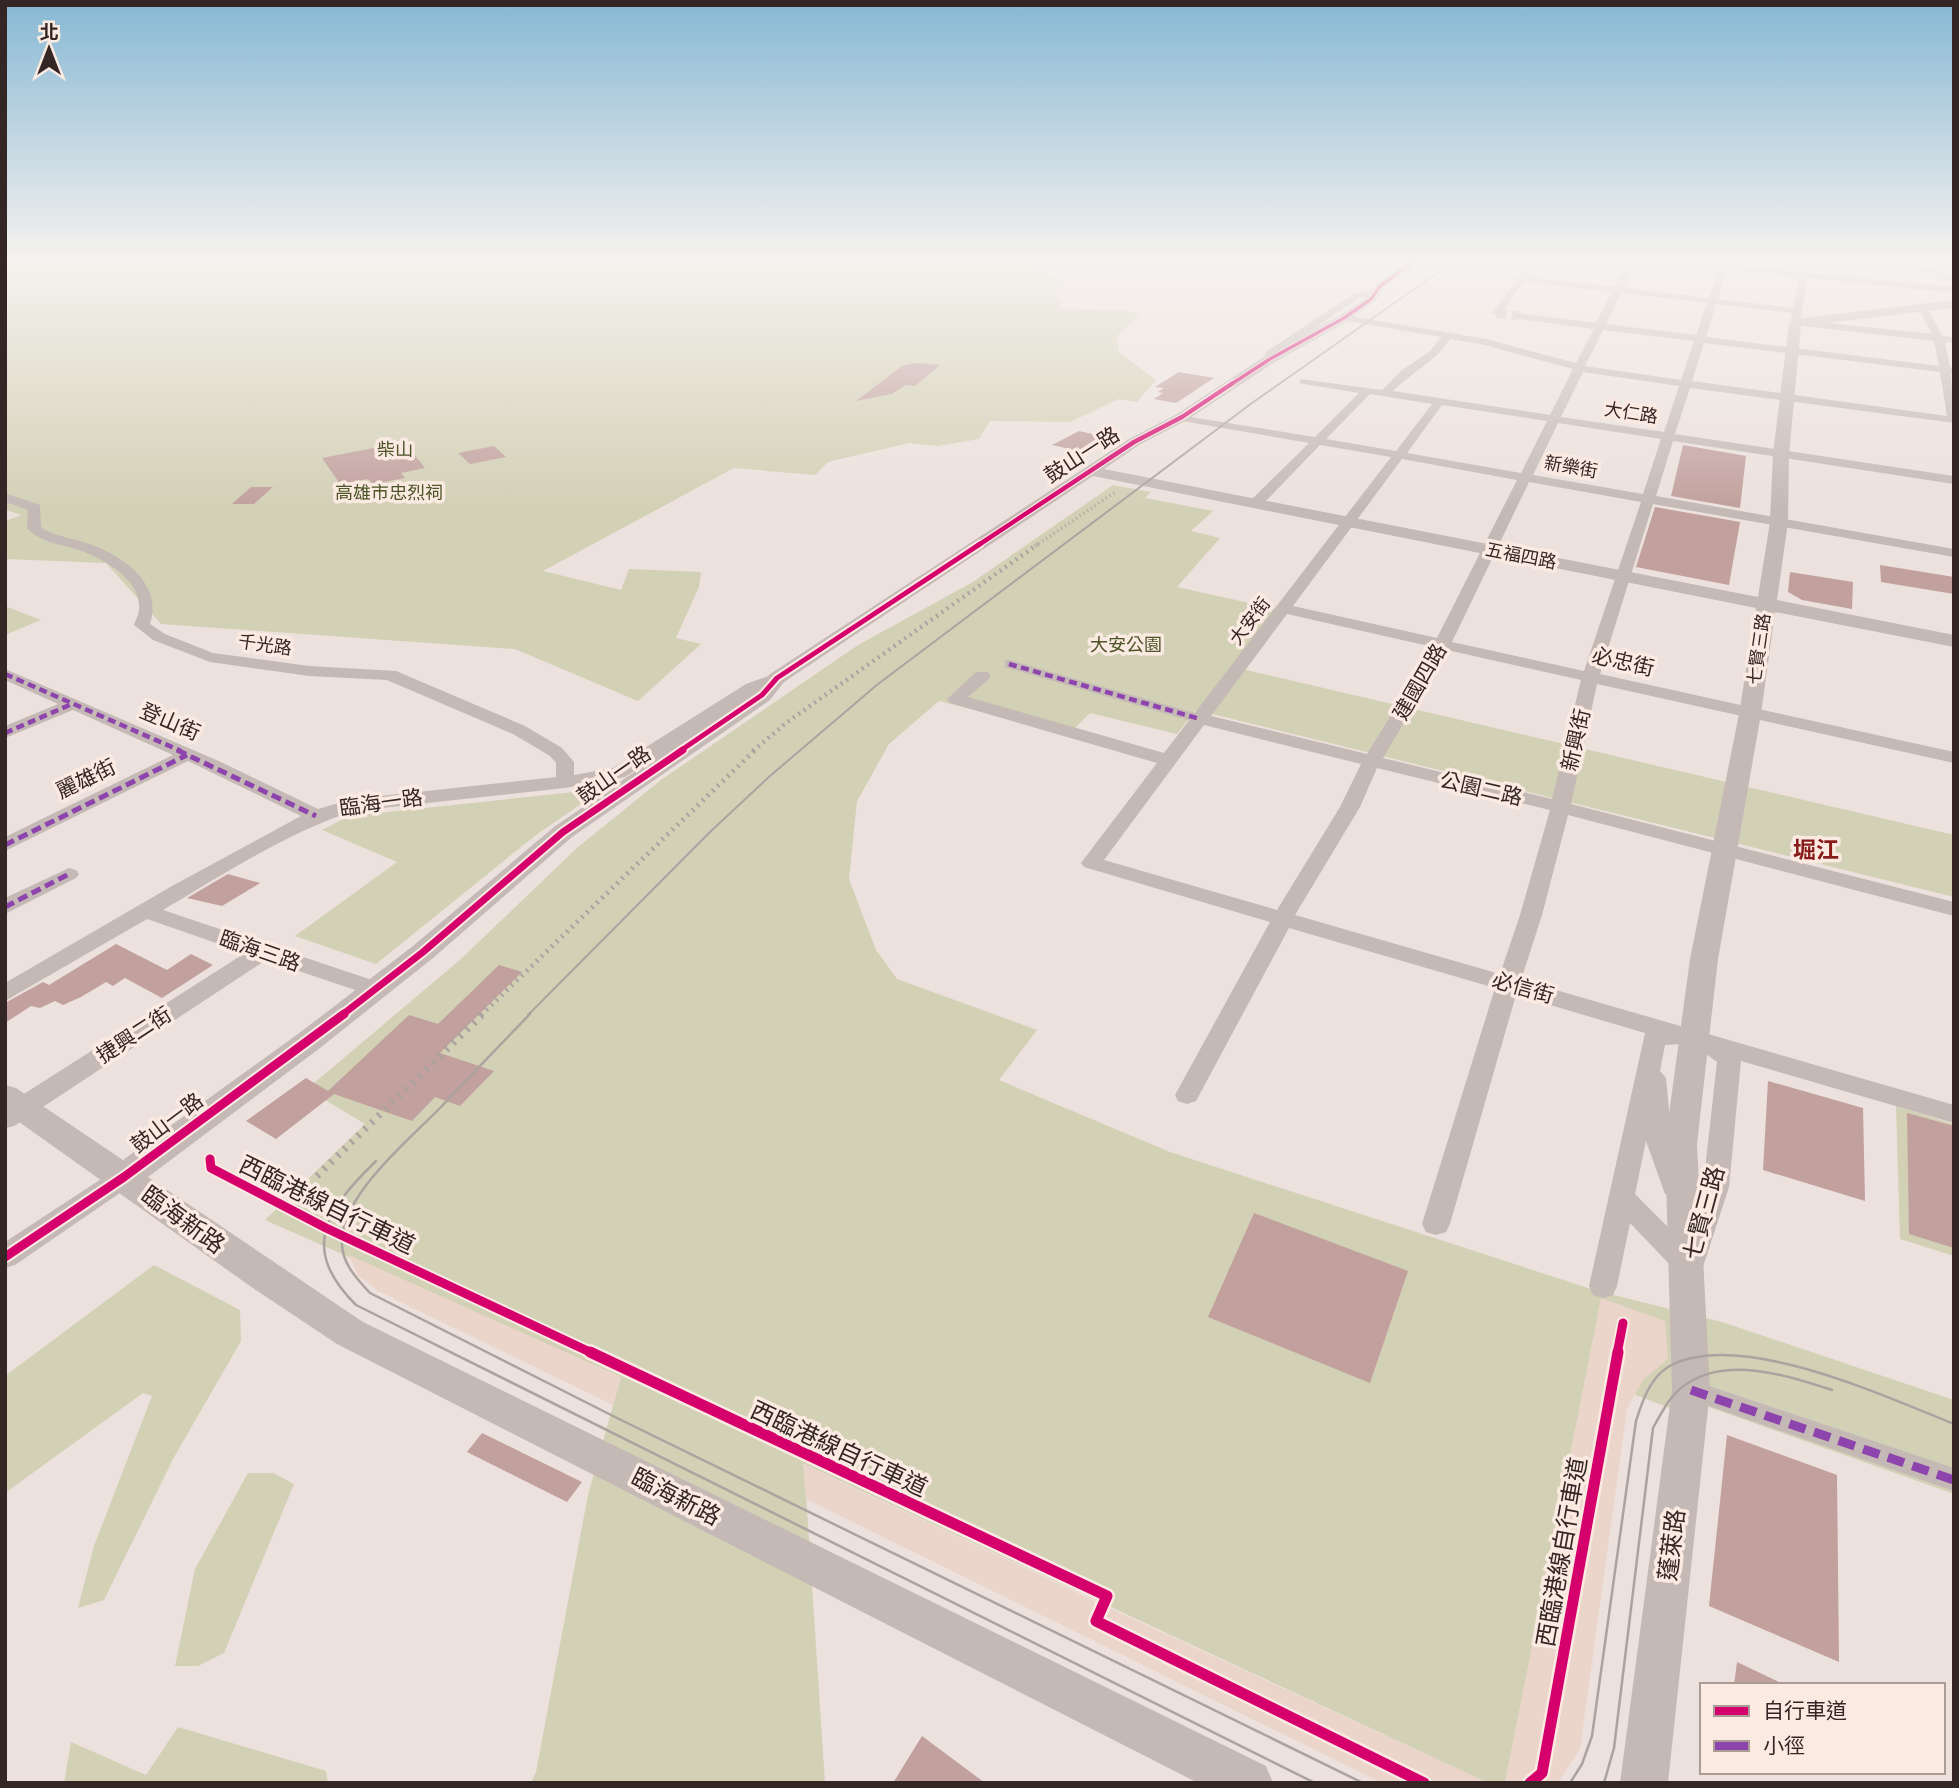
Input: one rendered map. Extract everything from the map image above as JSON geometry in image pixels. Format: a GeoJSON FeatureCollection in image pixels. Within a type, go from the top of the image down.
{"type":"FeatureCollection","features":[{"type":"Feature","properties":{"kind":"street","name":"鼓山一路"},"geometry":{"type":"LineString","coordinates":[[1270,359],[1270,354],[1287,342]]}},
{"type":"Feature","properties":{"kind":"street","name":"鼓山一路"},"geometry":{"type":"LineString","coordinates":[[5,1257],[124,1177],[376,989],[563,832],[762,695],[777,678],[1134,442],[1182,417],[1300,342]]}},
{"type":"Feature","properties":{"kind":"street"},"geometry":{"type":"LineString","coordinates":[[1385,393],[1408,371],[1423,364],[1441,342]]}},
{"type":"Feature","properties":{"kind":"street"},"geometry":{"type":"LineString","coordinates":[[1488,342],[1580,369],[1954,420],[1949,370],[1940,342]]}},
{"type":"Feature","properties":{"kind":"street","name":"建國四路"},"geometry":{"type":"LineString","coordinates":[[1187,1095],[1283,918],[1350,807],[1371,762],[1442,645],[1592,342]]}},
{"type":"Feature","properties":{"kind":"street","name":"新興街"},"geometry":{"type":"LineString","coordinates":[[1436,1224],[1531,915],[1590,678],[1698,342]]}},
{"type":"Feature","properties":{"kind":"street"},"geometry":{"type":"LineString","coordinates":[[1725,342],[1949,370]]}},
{"type":"Feature","properties":{"kind":"street","name":"七賢三路"},"geometry":{"type":"LineString","coordinates":[[1686,1283],[1681,1144],[1704,959],[1750,714],[1779,522],[1781,454],[1792,342]]}},
{"type":"Feature","properties":{"kind":"street","name":"大仁路"},"geometry":{"type":"LineString","coordinates":[[1304,381],[1954,480]]}},
{"type":"Feature","properties":{"kind":"street"},"geometry":{"type":"LineString","coordinates":[[1255,504],[1367,391]]}},
{"type":"Feature","properties":{"kind":"street","name":"大安街"},"geometry":{"type":"LineString","coordinates":[[1091,863],[1439,402]]}},
{"type":"Feature","properties":{"kind":"street","name":"新樂街"},"geometry":{"type":"LineString","coordinates":[[1182,417],[1954,553]]}},
{"type":"Feature","properties":{"kind":"street","name":"五福四路"},"geometry":{"type":"LineString","coordinates":[[1089,471],[1954,641]]}},
{"type":"Feature","properties":{"kind":"street","name":"千光路"},"geometry":{"type":"LineString","coordinates":[[5,497],[35,508],[34,528],[43,536],[89,548],[117,563],[140,586],[147,609],[142,625],[159,638],[210,657],[309,671],[390,675],[519,730],[556,752],[565,762],[565,782]]}},
{"type":"Feature","properties":{"kind":"street","name":"必忠街"},"geometry":{"type":"LineString","coordinates":[[1283,609],[1954,758]]}},
{"type":"Feature","properties":{"kind":"street","name":"公園二路"},"geometry":{"type":"LineString","coordinates":[[1009,664],[1200,719],[1723,848],[1954,909]]}},
{"type":"Feature","properties":{"kind":"street","name":"登山街"},"geometry":{"type":"LineString","coordinates":[[5,674],[316,816]]}},
{"type":"Feature","properties":{"kind":"street"},"geometry":{"type":"LineString","coordinates":[[982,677],[956,699],[1167,760]]}},
{"type":"Feature","properties":{"kind":"street","name":"臨海一路"},"geometry":{"type":"LineString","coordinates":[[5,993],[316,816],[352,805],[565,782],[618,773],[752,688],[777,678]]}},
{"type":"Feature","properties":{"kind":"street"},"geometry":{"type":"LineString","coordinates":[[5,733],[72,704]]}},
{"type":"Feature","properties":{"kind":"street","name":"麗雄街"},"geometry":{"type":"LineString","coordinates":[[5,845],[187,755]]}},
{"type":"Feature","properties":{"kind":"street","name":"必信街"},"geometry":{"type":"LineString","coordinates":[[1091,863],[1954,1114]]}},
{"type":"Feature","properties":{"kind":"street"},"geometry":{"type":"LineString","coordinates":[[5,907],[69,874]]}},
{"type":"Feature","properties":{"kind":"street","name":"臨海三路"},"geometry":{"type":"LineString","coordinates":[[145,911],[376,989]]}},
{"type":"Feature","properties":{"kind":"street","name":"捷興二街"},"geometry":{"type":"LineString","coordinates":[[11,1108],[262,952]]}},
{"type":"Feature","properties":{"kind":"street"},"geometry":{"type":"LineString","coordinates":[[1603,1286],[1655,1036],[1695,1037]]}},
{"type":"Feature","properties":{"kind":"street","name":"七賢三路"},"geometry":{"type":"LineString","coordinates":[[1686,1283],[1716,1187],[1729,1058],[1695,1037]]}},
{"type":"Feature","properties":{"kind":"street","name":"七賢三路"},"geometry":{"type":"LineString","coordinates":[[1652,1052],[1659,1141],[1682,1210]]}},
{"type":"Feature","properties":{"kind":"street"},"geometry":{"type":"LineString","coordinates":[[11,1108],[124,1177]]}},
{"type":"Feature","properties":{"kind":"street","name":"臨海新路"},"geometry":{"type":"LineString","coordinates":[[124,1177],[283,1292],[350,1333],[1249,1783]]}},
{"type":"Feature","properties":{"kind":"street","name":"七賢三路"},"geometry":{"type":"LineString","coordinates":[[1622,1198],[1686,1283]]}},
{"type":"Feature","properties":{"kind":"street","name":"蓬萊路"},"geometry":{"type":"LineString","coordinates":[[1644,1783],[1691,1390],[1686,1283]]}},
{"type":"Feature","properties":{"kind":"street"},"geometry":{"type":"LineString","coordinates":[[1691,1390],[1954,1480]]}},
{"type":"Feature","properties":{"kind":"green space","name":"柴山"},"geometry":{"type":"Polygon","coordinates":[[[5,342],[1118,342],[1119,352],[1156,380],[1137,402],[1119,399],[1070,422],[990,421],[979,439],[938,446],[909,443],[828,462],[815,475],[734,468],[543,571],[621,590],[629,569],[701,572],[699,587],[676,638],[701,644],[638,701],[515,649],[161,624],[106,563],[5,559],[5,521],[22,515],[5,510],[5,342]]]}},
{"type":"Feature","properties":{"kind":"green space","name":"大安公園"},"geometry":{"type":"Polygon","coordinates":[[[1113,485],[1151,492],[1145,498],[1213,511],[1191,531],[1220,538],[1177,587],[1276,609],[1233,667],[1954,835],[1954,897],[1196,710],[1177,734],[1090,713],[1069,734],[939,701],[889,744],[857,801],[849,879],[876,950],[897,979],[1037,1030],[999,1080],[1170,1152],[1594,1290],[1722,1322],[1954,1400],[1954,1494],[1706,1406],[1703,1421],[1587,1376],[1505,1783],[1488,1783],[804,1464],[825,1783],[531,1783],[536,1772],[588,1495],[621,1377],[265,1220],[365,1124],[307,1089],[461,959],[578,847],[661,780],[858,645],[973,582],[1113,485]]]}},
{"type":"Feature","properties":{"kind":"green space"},"geometry":{"type":"Polygon","coordinates":[[[5,606],[41,620],[5,635],[5,606]]]}},
{"type":"Feature","properties":{"kind":"green space"},"geometry":{"type":"Polygon","coordinates":[[[603,789],[536,835],[376,964],[295,936],[397,862],[322,830],[349,816],[603,789]]]}},
{"type":"Feature","properties":{"kind":"green space"},"geometry":{"type":"Polygon","coordinates":[[[1896,1106],[1954,1124],[1954,1256],[1900,1239],[1896,1106]]]}},
{"type":"Feature","properties":{"kind":"green space"},"geometry":{"type":"Polygon","coordinates":[[[154,1265],[240,1310],[241,1341],[173,1459],[104,1600],[78,1608],[94,1546],[152,1396],[143,1393],[5,1493],[5,1376],[154,1265]]]}},
{"type":"Feature","properties":{"kind":"green space"},"geometry":{"type":"Polygon","coordinates":[[[248,1473],[273,1473],[294,1484],[224,1653],[198,1666],[175,1666],[195,1569],[248,1473]]]}},
{"type":"Feature","properties":{"kind":"green space"},"geometry":{"type":"Polygon","coordinates":[[[178,1727],[326,1771],[328,1783],[64,1783],[71,1742],[146,1775],[178,1727]]]}},
{"type":"Feature","properties":{"kind":"shaded area"},"geometry":{"type":"Polygon","coordinates":[[[349,1255],[621,1377],[613,1405],[376,1290],[358,1275],[349,1255]]]}},
{"type":"Feature","properties":{"kind":"shaded area"},"geometry":{"type":"Polygon","coordinates":[[[1601,1298],[1665,1321],[1668,1359],[1643,1380],[1627,1409],[1580,1749],[1558,1783],[1505,1783],[1601,1298]]]}},
{"type":"Feature","properties":{"kind":"shaded area"},"geometry":{"type":"Polygon","coordinates":[[[803,1464],[1488,1783],[1382,1783],[806,1499],[803,1464]]]}},
{"type":"Feature","properties":{"kind":"building"},"geometry":{"type":"Polygon","coordinates":[[[917,363],[940,365],[915,386],[906,385],[892,394],[856,401],[902,366],[917,363]]]}},
{"type":"Feature","properties":{"kind":"building"},"geometry":{"type":"Polygon","coordinates":[[[1179,372],[1214,378],[1176,403],[1154,399],[1163,393],[1158,392],[1164,388],[1155,387],[1179,372]]]}},
{"type":"Feature","properties":{"kind":"building"},"geometry":{"type":"Polygon","coordinates":[[[1079,431],[1110,438],[1084,452],[1052,445],[1079,431]]]}},
{"type":"Feature","properties":{"kind":"building"},"geometry":{"type":"Polygon","coordinates":[[[404,442],[425,468],[401,473],[405,478],[373,484],[368,479],[340,484],[322,458],[404,442]]]}},
{"type":"Feature","properties":{"kind":"building"},"geometry":{"type":"Polygon","coordinates":[[[1683,445],[1746,456],[1740,508],[1671,496],[1683,445]]]}},
{"type":"Feature","properties":{"kind":"building"},"geometry":{"type":"Polygon","coordinates":[[[494,446],[506,457],[470,464],[458,453],[494,446]]]}},
{"type":"Feature","properties":{"kind":"building"},"geometry":{"type":"Polygon","coordinates":[[[251,487],[273,487],[254,504],[232,504],[251,487]]]}},
{"type":"Feature","properties":{"kind":"building"},"geometry":{"type":"Polygon","coordinates":[[[1655,507],[1740,522],[1729,585],[1636,567],[1655,507]]]}},
{"type":"Feature","properties":{"kind":"building"},"geometry":{"type":"Polygon","coordinates":[[[1880,565],[1954,577],[1954,594],[1881,582],[1880,565]]]}},
{"type":"Feature","properties":{"kind":"building"},"geometry":{"type":"Polygon","coordinates":[[[1790,572],[1853,582],[1852,609],[1802,600],[1788,592],[1790,572]]]}},
{"type":"Feature","properties":{"kind":"building"},"geometry":{"type":"Polygon","coordinates":[[[228,874],[260,883],[222,906],[187,898],[228,874]]]}},
{"type":"Feature","properties":{"kind":"building"},"geometry":{"type":"Polygon","coordinates":[[[116,944],[167,970],[191,954],[213,965],[162,998],[125,978],[113,986],[106,982],[63,1005],[55,1001],[40,1008],[31,1006],[5,1023],[5,1003],[43,982],[49,985],[116,944]]]}},
{"type":"Feature","properties":{"kind":"building"},"geometry":{"type":"Polygon","coordinates":[[[499,965],[522,972],[440,1053],[494,1071],[460,1106],[435,1097],[412,1121],[334,1094],[276,1139],[246,1121],[306,1078],[328,1091],[409,1015],[438,1024],[499,965]]]}},
{"type":"Feature","properties":{"kind":"building"},"geometry":{"type":"Polygon","coordinates":[[[1768,1081],[1863,1108],[1865,1201],[1763,1170],[1768,1081]]]}},
{"type":"Feature","properties":{"kind":"building"},"geometry":{"type":"Polygon","coordinates":[[[1907,1113],[1954,1126],[1954,1248],[1909,1234],[1907,1113]]]}},
{"type":"Feature","properties":{"kind":"building"},"geometry":{"type":"Polygon","coordinates":[[[1254,1213],[1408,1271],[1370,1383],[1208,1317],[1254,1213]]]}},
{"type":"Feature","properties":{"kind":"building"},"geometry":{"type":"Polygon","coordinates":[[[482,1433],[582,1482],[567,1502],[467,1452],[482,1433]]]}},
{"type":"Feature","properties":{"kind":"building"},"geometry":{"type":"Polygon","coordinates":[[[1727,1435],[1837,1475],[1839,1662],[1709,1606],[1727,1435]]]}},
{"type":"Feature","properties":{"kind":"building"},"geometry":{"type":"Polygon","coordinates":[[[1737,1662],[1781,1683],[1734,1683],[1737,1662]]]}},
{"type":"Feature","properties":{"kind":"building"},"geometry":{"type":"Polygon","coordinates":[[[922,1736],[985,1783],[893,1783],[922,1736]]]}},
{"type":"Feature","properties":{"kind":"tram line"},"geometry":{"type":"LineString","coordinates":[[528,1015],[711,831],[770,776],[878,684],[1252,403],[1338,342]]}},
{"type":"Feature","properties":{"kind":"tram line"},"geometry":{"type":"LineString","coordinates":[[530,1014],[381,1167],[354,1203],[342,1238],[343,1254],[350,1268],[370,1293],[619,1419],[1363,1783]]}},
{"type":"Feature","properties":{"kind":"tram line"},"geometry":{"type":"LineString","coordinates":[[376,1161],[344,1196],[326,1230],[324,1247],[328,1265],[338,1284],[356,1305],[1315,1783]]}},
{"type":"Feature","properties":{"kind":"tram line"},"geometry":{"type":"LineString","coordinates":[[1570,1783],[1582,1764],[1592,1736],[1636,1421],[1656,1377],[1668,1367],[1697,1357],[1732,1355],[1770,1360],[1852,1384],[1954,1424]]}},
{"type":"Feature","properties":{"kind":"tram line"},"geometry":{"type":"LineString","coordinates":[[1604,1783],[1614,1748],[1653,1428],[1663,1410],[1685,1385],[1720,1371],[1777,1374],[1832,1390]]}},
{"type":"Feature","properties":{"kind":"railway"},"geometry":{"type":"LineString","coordinates":[[1035,546],[1117,491]]}},
{"type":"Feature","properties":{"kind":"railway"},"geometry":{"type":"LineString","coordinates":[[753,751],[786,723],[1038,544]]}},
{"type":"Feature","properties":{"kind":"railway"},"geometry":{"type":"LineString","coordinates":[[481,1015],[755,750]]}},
{"type":"Feature","properties":{"kind":"railway"},"geometry":{"type":"LineString","coordinates":[[317,1176],[483,1014]]}},
{"type":"Feature","properties":{"kind":"marked path"},"geometry":{"type":"LineString","coordinates":[[1009,664],[1200,719]]}},
{"type":"Feature","properties":{"kind":"marked path"},"geometry":{"type":"LineString","coordinates":[[5,674],[214,766],[316,816]]}},
{"type":"Feature","properties":{"kind":"marked path"},"geometry":{"type":"LineString","coordinates":[[5,733],[72,704]]}},
{"type":"Feature","properties":{"kind":"marked path"},"geometry":{"type":"LineString","coordinates":[[5,845],[187,755]]}},
{"type":"Feature","properties":{"kind":"marked path"},"geometry":{"type":"LineString","coordinates":[[5,907],[69,874]]}},
{"type":"Feature","properties":{"kind":"marked path"},"geometry":{"type":"LineString","coordinates":[[1691,1390],[1954,1480]]}},
{"type":"Feature","properties":{"kind":"cycle path"},"geometry":{"type":"LineString","coordinates":[[5,1257],[124,1177],[309,1041],[423,952],[563,832],[762,695],[777,678],[1134,442],[1182,417],[1270,359],[1303,342]]}},
{"type":"Feature","properties":{"kind":"cycle path","name":"西臨港線自行車道"},"geometry":{"type":"LineString","coordinates":[[210,1159],[211,1168],[326,1228],[1107,1596],[1096,1621],[1424,1783]]}},
{"type":"Feature","properties":{"kind":"cycle path","name":"西臨港線自行車道"},"geometry":{"type":"LineString","coordinates":[[1530,1783],[1542,1773],[1623,1323]]}},
{"type":"Feature","properties":{"kind":"district","name":"堀江"},"geometry":{"type":"Point","coordinates":[1816,850]}},
{"type":"Feature","properties":{"kind":"park label","name":"高雄市忠烈祠"},"geometry":{"type":"Point","coordinates":[389,493]}}]}
